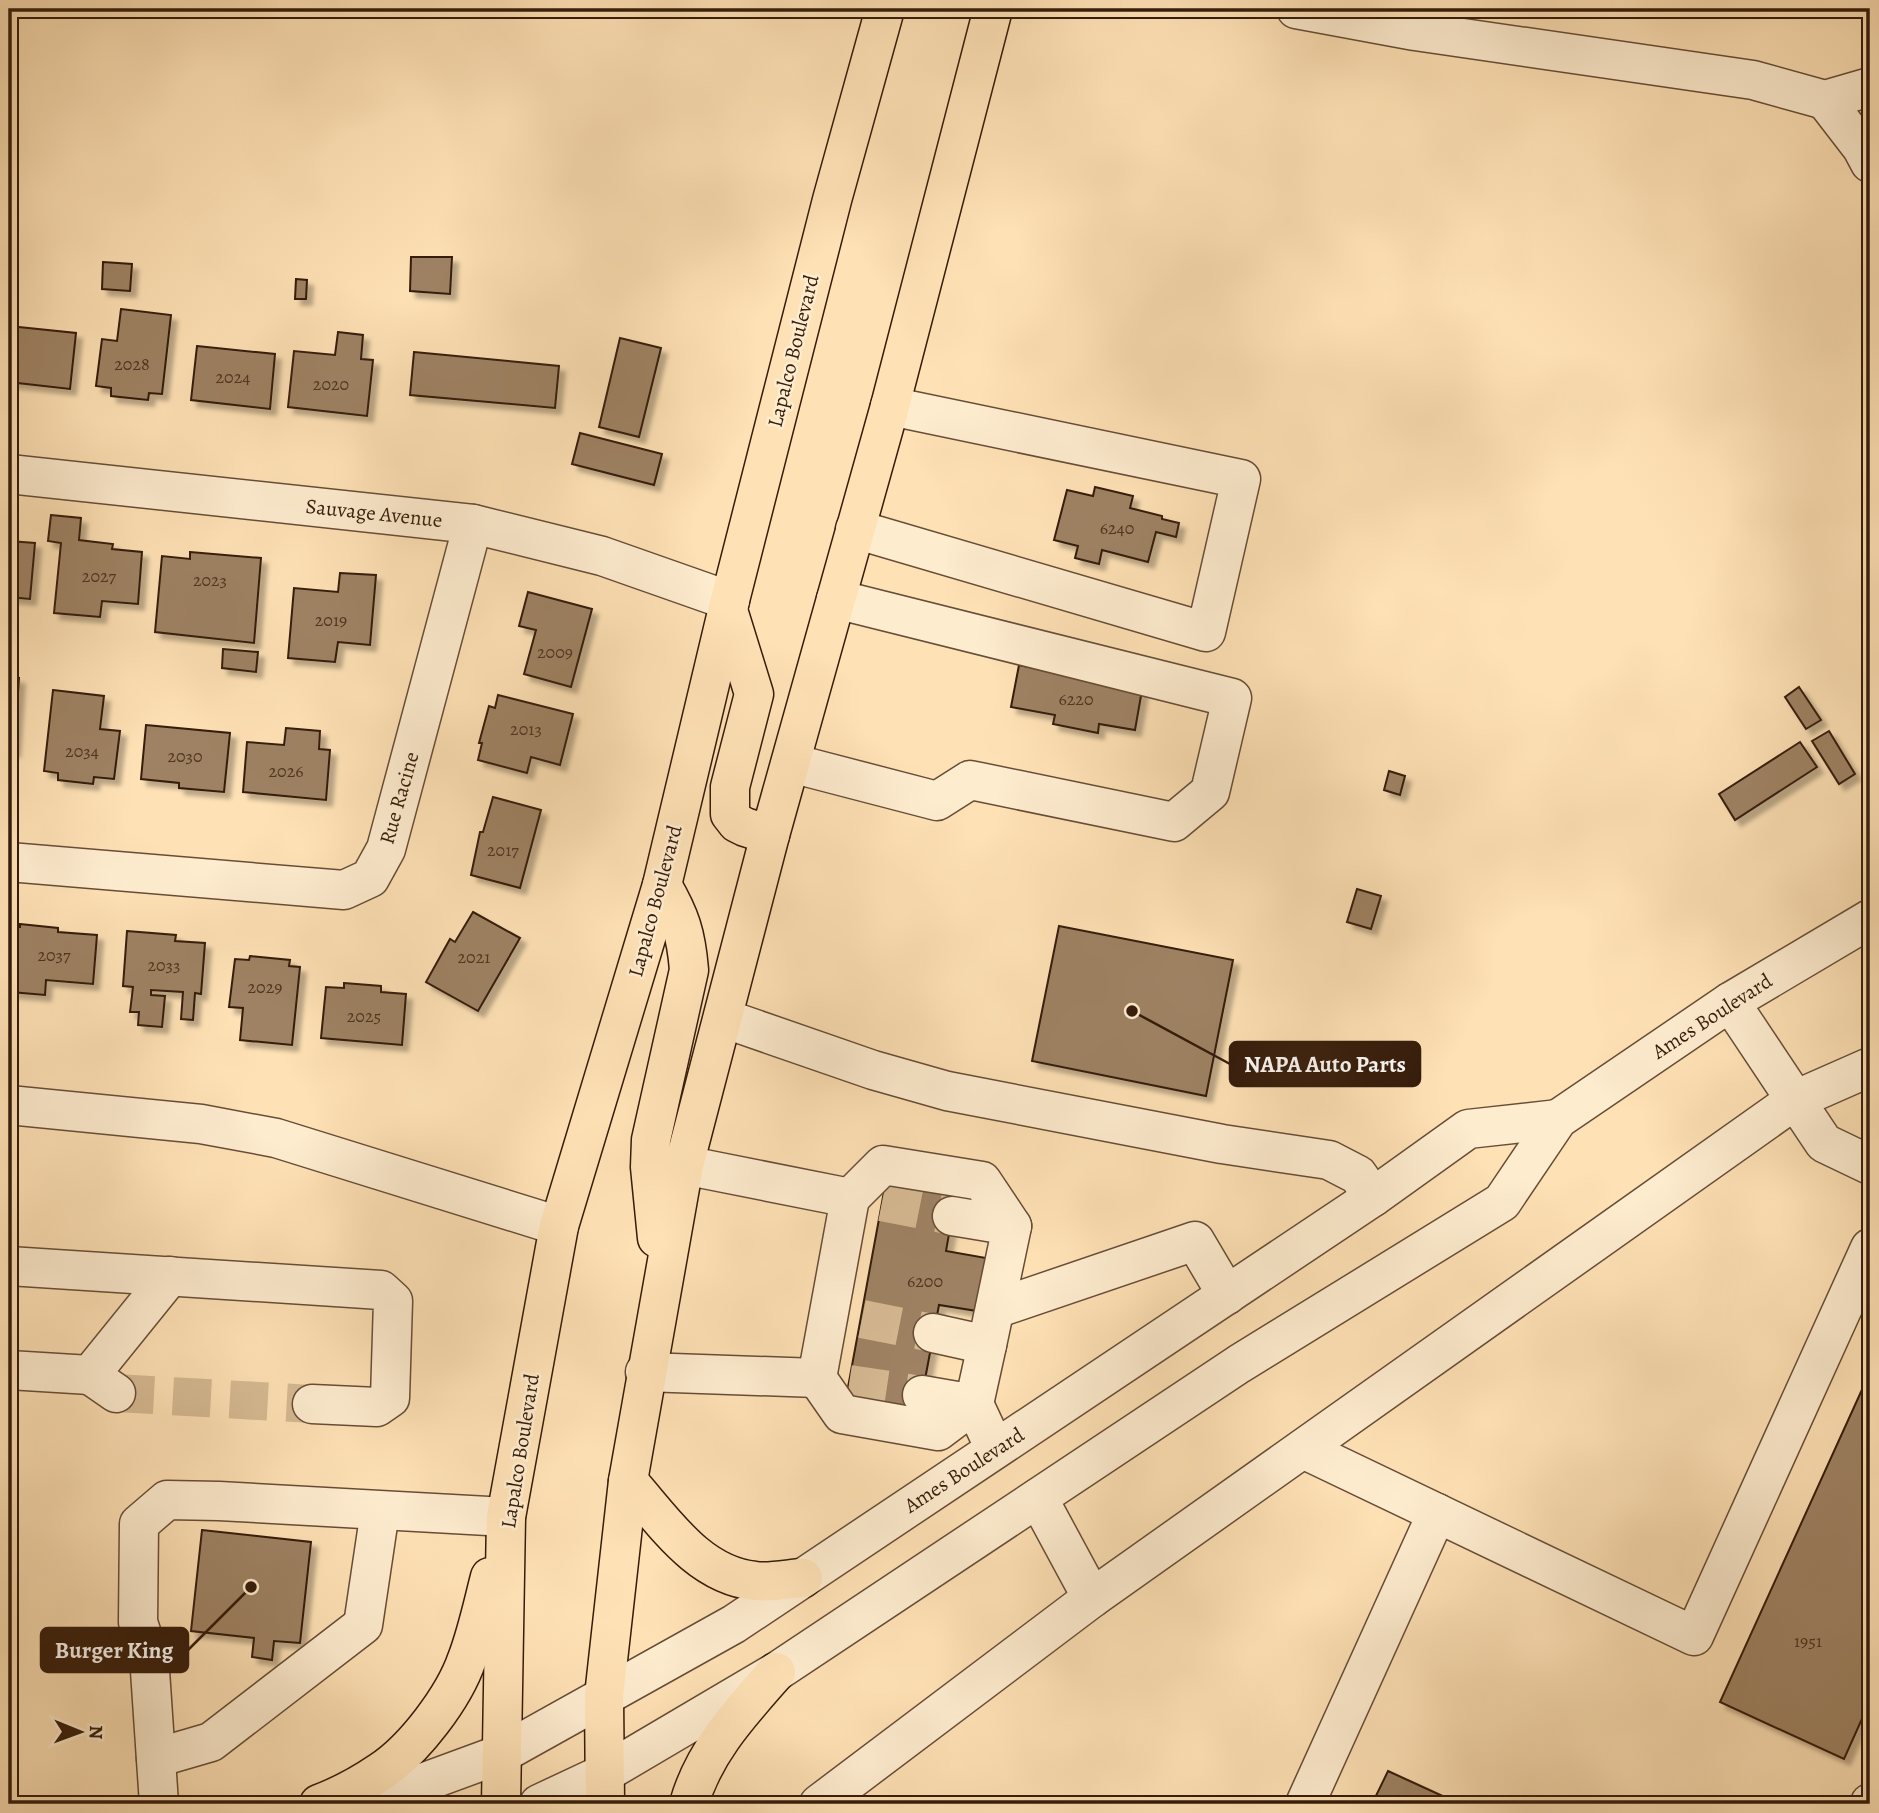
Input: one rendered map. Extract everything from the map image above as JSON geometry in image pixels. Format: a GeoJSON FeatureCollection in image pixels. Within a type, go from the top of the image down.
{"type":"FeatureCollection","features":[{"type":"Feature","properties":{"kind":"main road"},"geometry":{"type":"LineString","coordinates":[[604,1789],[604,1696],[628,1481],[645,1372],[684,1165],[770,835],[905,350],[993,9]]}},
{"type":"Feature","properties":{"kind":"main road","name":"Lapalco Boulevard"},"geometry":{"type":"LineString","coordinates":[[501,1804],[506,1517],[559,1226],[662,885],[729,604],[885,10]]}},
{"type":"Feature","properties":{"kind":"main road"},"geometry":{"type":"LineString","coordinates":[[729,604],[754,694],[730,787],[730,814],[737,823],[770,835]]}},
{"type":"Feature","properties":{"kind":"main road"},"geometry":{"type":"LineString","coordinates":[[661,1286],[650,1167],[651,1140],[690,970],[687,944],[679,915],[662,885]]}},
{"type":"Feature","properties":{"kind":"main road"},"geometry":{"type":"LineString","coordinates":[[628,1481],[695,1556],[711,1568],[756,1581],[803,1578]]}},
{"type":"Feature","properties":{"kind":"main road"},"geometry":{"type":"LineString","coordinates":[[319,1804],[337,1797],[382,1771],[434,1720],[467,1661],[506,1517]]}},
{"type":"Feature","properties":{"kind":"main road"},"geometry":{"type":"LineString","coordinates":[[689,1804],[709,1756],[721,1736],[776,1672]]}},
{"type":"Feature","properties":{"kind":"street"},"geometry":{"type":"LineString","coordinates":[[1296,9],[1415,31],[1753,80],[1825,100],[1870,87]]}},
{"type":"Feature","properties":{"kind":"street"},"geometry":{"type":"LineString","coordinates":[[1825,100],[1862,148],[1870,163]]}},
{"type":"Feature","properties":{"kind":"street"},"geometry":{"type":"LineString","coordinates":[[855,529],[1206,632],[1241,480],[890,406]]}},
{"type":"Feature","properties":{"kind":"street","name":"Sauvage Avenue"},"geometry":{"type":"LineString","coordinates":[[9,474],[473,524],[602,556],[729,604]]}},
{"type":"Feature","properties":{"kind":"street","name":"Rue Racine"},"geometry":{"type":"LineString","coordinates":[[9,862],[344,890],[370,878],[386,849],[473,524]]}},
{"type":"Feature","properties":{"kind":"street"},"geometry":{"type":"LineString","coordinates":[[791,763],[937,801],[970,780],[1174,822],[1210,792],[1232,698],[836,598]]}},
{"type":"Feature","properties":{"kind":"street","name":"Ames Boulevard"},"geometry":{"type":"LineString","coordinates":[[539,1804],[604,1789],[1239,1364],[1502,1202],[1558,1119],[1730,1002],[1870,919]]}},
{"type":"Feature","properties":{"kind":"street"},"geometry":{"type":"LineString","coordinates":[[1730,1002],[1824,1143],[1870,1165]]}},
{"type":"Feature","properties":{"kind":"street"},"geometry":{"type":"LineString","coordinates":[[723,1018],[873,1070],[947,1091],[1209,1142],[1328,1160],[1358,1175],[1373,1197]]}},
{"type":"Feature","properties":{"kind":"street"},"geometry":{"type":"LineString","coordinates":[[820,1804],[1092,1598],[1795,1100],[1870,1067]]}},
{"type":"Feature","properties":{"kind":"street"},"geometry":{"type":"LineString","coordinates":[[9,1105],[201,1124],[276,1138],[559,1226]]}},
{"type":"Feature","properties":{"kind":"street","name":"Ames Boulevard"},"geometry":{"type":"LineString","coordinates":[[355,1804],[373,1801],[501,1754],[734,1624],[1373,1197],[1468,1129],[1558,1119]]}},
{"type":"Feature","properties":{"kind":"street"},"geometry":{"type":"LineString","coordinates":[[684,1165],[866,1200]]}},
{"type":"Feature","properties":{"kind":"street"},"geometry":{"type":"LineString","coordinates":[[974,1404],[938,1431],[842,1415],[833,1381],[866,1200],[883,1165],[982,1181],[1012,1226],[974,1404],[995,1449]]}},
{"type":"Feature","properties":{"kind":"street"},"geometry":{"type":"LineString","coordinates":[[952,1216],[1012,1226]]}},
{"type":"Feature","properties":{"kind":"street"},"geometry":{"type":"LineString","coordinates":[[933,1333],[991,1327],[1195,1241],[1227,1294]]}},
{"type":"Feature","properties":{"kind":"street"},"geometry":{"type":"LineString","coordinates":[[1303,1449],[1694,1636],[1870,1248]]}},
{"type":"Feature","properties":{"kind":"street"},"geometry":{"type":"LineString","coordinates":[[9,1266],[380,1290],[393,1301],[390,1398],[377,1407],[312,1404]]}},
{"type":"Feature","properties":{"kind":"street"},"geometry":{"type":"LineString","coordinates":[[9,1370],[103,1384],[170,1276]]}},
{"type":"Feature","properties":{"kind":"street"},"geometry":{"type":"LineString","coordinates":[[645,1372],[833,1381]]}},
{"type":"Feature","properties":{"kind":"street"},"geometry":{"type":"LineString","coordinates":[[922,1395],[974,1404]]}},
{"type":"Feature","properties":{"kind":"street"},"geometry":{"type":"LineString","coordinates":[[1038,1498],[1092,1598]]}},
{"type":"Feature","properties":{"kind":"street"},"geometry":{"type":"LineString","coordinates":[[159,1804],[149,1656],[138,1622],[139,1524],[167,1500],[506,1517]]}},
{"type":"Feature","properties":{"kind":"street"},"geometry":{"type":"LineString","coordinates":[[156,1759],[211,1742],[363,1625],[380,1511]]}},
{"type":"Feature","properties":{"kind":"street"},"geometry":{"type":"LineString","coordinates":[[1306,1804],[1437,1513]]}},
{"type":"Feature","properties":{"kind":"building"},"geometry":{"type":"Polygon","coordinates":[[[411,257],[452,257],[450,294],[410,291],[411,257]]]}},
{"type":"Feature","properties":{"kind":"building"},"geometry":{"type":"Polygon","coordinates":[[[103,262],[132,264],[130,291],[102,289],[103,262]]]}},
{"type":"Feature","properties":{"kind":"building"},"geometry":{"type":"Polygon","coordinates":[[[296,279],[307,280],[306,299],[295,299],[296,279]]]}},
{"type":"Feature","properties":{"kind":"building"},"geometry":{"type":"Polygon","coordinates":[[[121,309],[171,315],[162,394],[149,393],[148,400],[111,396],[111,388],[96,386],[102,339],[117,341],[121,309]]]}},
{"type":"Feature","properties":{"kind":"building"},"geometry":{"type":"Polygon","coordinates":[[[9,326],[76,333],[70,389],[9,382],[9,326]]]}},
{"type":"Feature","properties":{"kind":"building"},"geometry":{"type":"Polygon","coordinates":[[[338,332],[363,335],[361,359],[373,360],[367,416],[288,407],[294,351],[335,355],[338,332]]]}},
{"type":"Feature","properties":{"kind":"building"},"geometry":{"type":"Polygon","coordinates":[[[620,338],[661,348],[639,437],[599,427],[620,338]]]}},
{"type":"Feature","properties":{"kind":"building"},"geometry":{"type":"Polygon","coordinates":[[[197,346],[275,354],[270,409],[191,400],[197,346]]]}},
{"type":"Feature","properties":{"kind":"building"},"geometry":{"type":"Polygon","coordinates":[[[414,352],[559,366],[555,408],[410,395],[414,352]]]}},
{"type":"Feature","properties":{"kind":"building"},"geometry":{"type":"Polygon","coordinates":[[[580,433],[662,454],[654,485],[572,464],[580,433]]]}},
{"type":"Feature","properties":{"kind":"building"},"geometry":{"type":"Polygon","coordinates":[[[1095,487],[1133,496],[1130,508],[1179,523],[1176,537],[1156,532],[1148,562],[1102,550],[1099,564],[1075,558],[1078,546],[1054,540],[1067,490],[1093,496],[1095,487]]]}},
{"type":"Feature","properties":{"kind":"building"},"geometry":{"type":"Polygon","coordinates":[[[51,515],[81,518],[79,540],[113,544],[112,549],[142,552],[138,604],[102,601],[100,617],[54,613],[61,543],[48,541],[51,515]]]}},
{"type":"Feature","properties":{"kind":"building"},"geometry":{"type":"Polygon","coordinates":[[[9,541],[35,543],[30,599],[9,597],[9,541]]]}},
{"type":"Feature","properties":{"kind":"building"},"geometry":{"type":"Polygon","coordinates":[[[190,552],[261,558],[254,643],[155,632],[162,556],[190,559],[190,552]]]}},
{"type":"Feature","properties":{"kind":"building"},"geometry":{"type":"Polygon","coordinates":[[[340,573],[376,575],[370,645],[338,642],[335,662],[288,658],[294,588],[338,592],[340,573]]]}},
{"type":"Feature","properties":{"kind":"building"},"geometry":{"type":"Polygon","coordinates":[[[528,592],[592,609],[571,687],[524,674],[536,630],[519,626],[528,592]]]}},
{"type":"Feature","properties":{"kind":"building"},"geometry":{"type":"Polygon","coordinates":[[[223,649],[258,652],[256,672],[222,668],[223,649]]]}},
{"type":"Feature","properties":{"kind":"building"},"geometry":{"type":"Polygon","coordinates":[[[1019,665],[1142,690],[1135,730],[1099,724],[1098,733],[1053,724],[1055,715],[1011,707],[1019,665]]]}},
{"type":"Feature","properties":{"kind":"building"},"geometry":{"type":"Polygon","coordinates":[[[9,677],[19,678],[14,751],[9,750],[9,677]]]}},
{"type":"Feature","properties":{"kind":"building"},"geometry":{"type":"Polygon","coordinates":[[[1799,687],[1821,720],[1806,729],[1785,697],[1799,687]]]}},
{"type":"Feature","properties":{"kind":"building"},"geometry":{"type":"Polygon","coordinates":[[[53,690],[104,696],[100,729],[120,731],[114,779],[94,777],[93,784],[58,780],[58,773],[44,771],[53,690]]]}},
{"type":"Feature","properties":{"kind":"building"},"geometry":{"type":"Polygon","coordinates":[[[498,695],[573,714],[560,765],[531,757],[527,773],[478,760],[482,743],[479,743],[489,706],[495,708],[498,695]]]}},
{"type":"Feature","properties":{"kind":"building"},"geometry":{"type":"Polygon","coordinates":[[[146,725],[230,733],[224,792],[179,788],[179,783],[141,779],[146,725]]]}},
{"type":"Feature","properties":{"kind":"building"},"geometry":{"type":"Polygon","coordinates":[[[286,728],[320,731],[319,749],[330,750],[326,800],[243,792],[247,742],[284,745],[286,728]]]}},
{"type":"Feature","properties":{"kind":"building"},"geometry":{"type":"Polygon","coordinates":[[[1829,731],[1855,774],[1839,784],[1812,741],[1829,731]]]}},
{"type":"Feature","properties":{"kind":"building"},"geometry":{"type":"Polygon","coordinates":[[[1800,742],[1817,767],[1735,820],[1719,794],[1800,742]]]}},
{"type":"Feature","properties":{"kind":"building"},"geometry":{"type":"Polygon","coordinates":[[[1389,771],[1405,776],[1400,795],[1384,790],[1389,771]]]}},
{"type":"Feature","properties":{"kind":"building"},"geometry":{"type":"Polygon","coordinates":[[[493,797],[541,810],[520,888],[471,875],[480,832],[483,832],[493,797]]]}},
{"type":"Feature","properties":{"kind":"building"},"geometry":{"type":"Polygon","coordinates":[[[1357,889],[1381,896],[1371,929],[1347,922],[1357,889]]]}},
{"type":"Feature","properties":{"kind":"building"},"geometry":{"type":"Polygon","coordinates":[[[473,912],[520,938],[478,1011],[426,982],[450,939],[455,942],[473,912]]]}},
{"type":"Feature","properties":{"kind":"building"},"geometry":{"type":"Polygon","coordinates":[[[20,924],[58,928],[58,932],[97,935],[93,984],[46,980],[45,995],[11,992],[15,927],[20,927],[20,924]]]}},
{"type":"Feature","properties":{"kind":"building"},"geometry":{"type":"Polygon","coordinates":[[[1059,926],[1233,960],[1206,1096],[1032,1061],[1059,926]]]}},
{"type":"Feature","properties":{"kind":"building"},"geometry":{"type":"Polygon","coordinates":[[[127,931],[176,935],[175,941],[205,943],[201,994],[195,993],[193,1020],[181,1019],[183,992],[151,990],[151,995],[165,996],[162,1027],[138,1025],[139,1012],[130,1012],[133,987],[123,986],[127,931]]]}},
{"type":"Feature","properties":{"kind":"building"},"geometry":{"type":"Polygon","coordinates":[[[250,956],[290,960],[289,966],[300,967],[292,1045],[240,1040],[243,1008],[229,1007],[235,959],[249,960],[250,956]]]}},
{"type":"Feature","properties":{"kind":"building"},"geometry":{"type":"Polygon","coordinates":[[[344,983],[381,986],[381,992],[406,994],[402,1045],[321,1038],[326,987],[344,988],[344,983]]]}},
{"type":"Feature","properties":{"kind":"building"},"geometry":{"type":"Polygon","coordinates":[[[888,1170],[958,1183],[946,1251],[986,1258],[977,1311],[939,1305],[917,1422],[844,1409],[888,1170]]]}},
{"type":"Feature","properties":{"kind":"building"},"geometry":{"type":"Polygon","coordinates":[[[1870,1372],[1870,1701],[1844,1759],[1720,1702],[1870,1372]]]}},
{"type":"Feature","properties":{"kind":"building"},"geometry":{"type":"Polygon","coordinates":[[[202,1530],[311,1542],[300,1643],[274,1641],[272,1660],[252,1657],[254,1638],[191,1631],[202,1530]]]}},
{"type":"Feature","properties":{"kind":"building"},"geometry":{"type":"Polygon","coordinates":[[[1388,1771],[1460,1804],[1372,1804],[1388,1771]]]}},
{"type":"Feature","properties":{"kind":"tunnel"},"geometry":{"type":"LineString","coordinates":[[882,1202],[952,1216]]}},
{"type":"Feature","properties":{"kind":"tunnel"},"geometry":{"type":"LineString","coordinates":[[862,1319],[933,1333]]}},
{"type":"Feature","properties":{"kind":"tunnel"},"geometry":{"type":"LineString","coordinates":[[849,1384],[922,1395]]}},
{"type":"Feature","properties":{"kind":"tunnel"},"geometry":{"type":"LineString","coordinates":[[116,1393],[312,1404]]}},
{"type":"Feature","properties":{"kind":"place","name":"NAPA Auto Parts"},"geometry":{"type":"Point","coordinates":[1132,1011]}},
{"type":"Feature","properties":{"kind":"place","name":"Burger King"},"geometry":{"type":"Point","coordinates":[251,1587]}}]}
